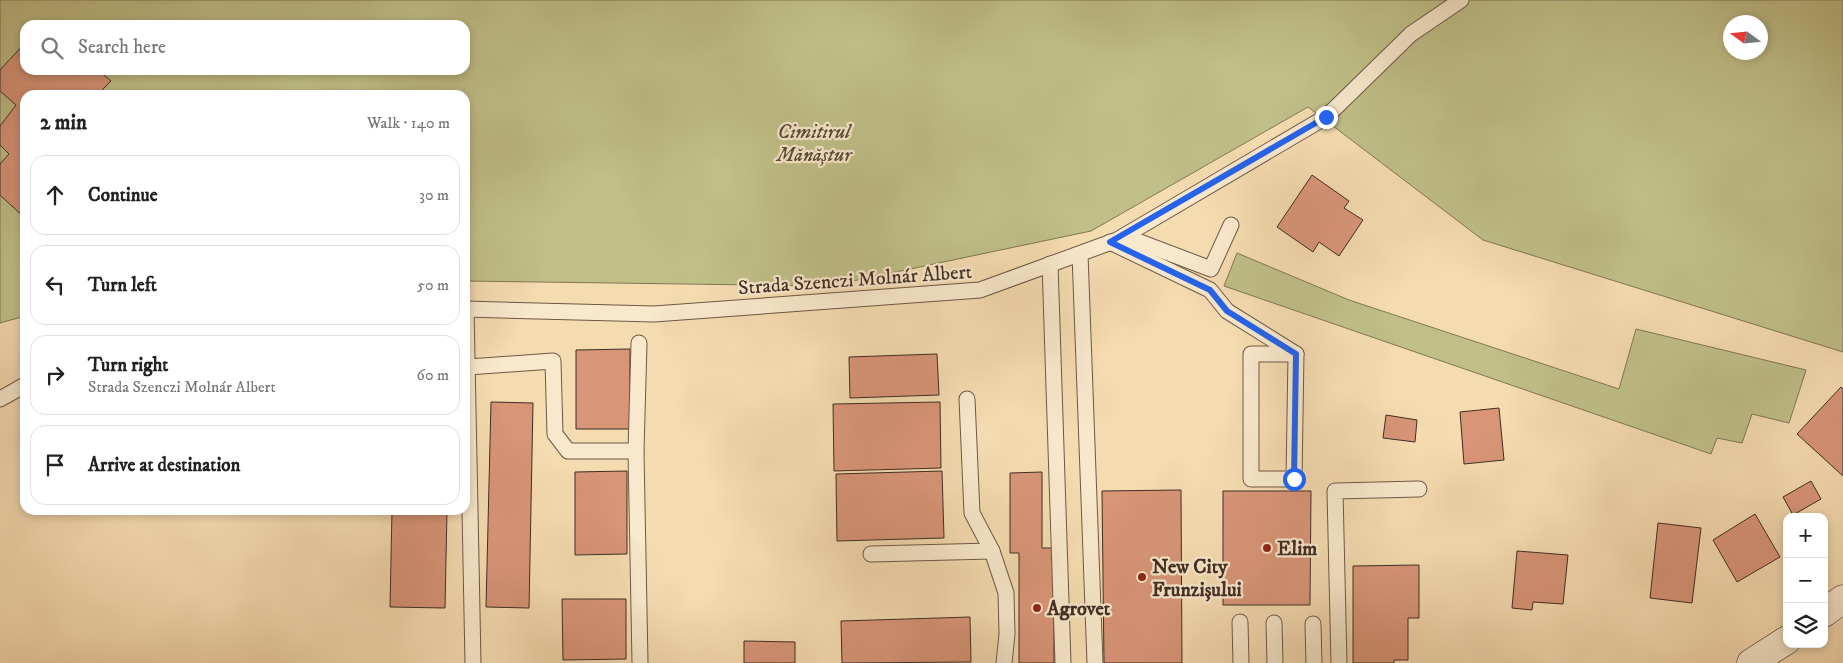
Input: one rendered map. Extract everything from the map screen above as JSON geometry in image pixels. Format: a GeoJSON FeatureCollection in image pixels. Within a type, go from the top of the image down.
{"type":"FeatureCollection","features":[{"type":"Feature","properties":{"kind":"main road"},"geometry":{"type":"LineString","coordinates":[[1828,610],[1843,599]]}},
{"type":"Feature","properties":{"kind":"main road"},"geometry":{"type":"LineString","coordinates":[[1751,663],[1783,643]]}},
{"type":"Feature","properties":{"kind":"lane","name":"Strada Szenczi Molnár Albert"},"geometry":{"type":"LineString","coordinates":[[470,308],[654,314],[980,290],[1117,239],[1326,117],[1410,34],[1462,0]]}},
{"type":"Feature","properties":{"kind":"lane"},"geometry":{"type":"LineString","coordinates":[[1117,239],[1211,269],[1231,225]]}},
{"type":"Feature","properties":{"kind":"lane"},"geometry":{"type":"LineString","coordinates":[[1117,239],[1210,290],[1227,311],[1296,354]]}},
{"type":"Feature","properties":{"kind":"lane"},"geometry":{"type":"LineString","coordinates":[[1080,254],[1095,663]]}},
{"type":"Feature","properties":{"kind":"lane"},"geometry":{"type":"LineString","coordinates":[[1050,264],[1063,663]]}},
{"type":"Feature","properties":{"kind":"lane"},"geometry":{"type":"LineString","coordinates":[[639,344],[636,451],[640,663]]}},
{"type":"Feature","properties":{"kind":"lane"},"geometry":{"type":"LineString","coordinates":[[1251,354],[1296,354],[1294,479],[1251,479],[1251,354]]}},
{"type":"Feature","properties":{"kind":"lane"},"geometry":{"type":"LineString","coordinates":[[470,367],[553,361],[555,434],[568,451],[636,451]]}},
{"type":"Feature","properties":{"kind":"lane"},"geometry":{"type":"LineString","coordinates":[[0,400],[20,388]]}},
{"type":"Feature","properties":{"kind":"lane"},"geometry":{"type":"LineString","coordinates":[[967,399],[972,513],[992,551],[1006,594],[1007,634],[1004,663]]}},
{"type":"Feature","properties":{"kind":"lane"},"geometry":{"type":"LineString","coordinates":[[470,485],[473,663]]}},
{"type":"Feature","properties":{"kind":"lane"},"geometry":{"type":"LineString","coordinates":[[1339,663],[1335,491],[1419,489]]}},
{"type":"Feature","properties":{"kind":"lane"},"geometry":{"type":"LineString","coordinates":[[871,554],[992,551]]}},
{"type":"Feature","properties":{"kind":"lane"},"geometry":{"type":"LineString","coordinates":[[1240,622],[1241,663]]}},
{"type":"Feature","properties":{"kind":"lane"},"geometry":{"type":"LineString","coordinates":[[1274,623],[1275,663]]}},
{"type":"Feature","properties":{"kind":"lane"},"geometry":{"type":"LineString","coordinates":[[1313,624],[1314,663]]}},
{"type":"Feature","properties":{"kind":"green space","name":"Cimitirul Mănăștur"},"geometry":{"type":"Polygon","coordinates":[[[0,0],[1843,0],[1843,352],[1483,240],[1308,107],[1091,231],[829,286],[470,281],[470,90],[20,90],[20,317],[0,323],[0,0]]]}},
{"type":"Feature","properties":{"kind":"green space"},"geometry":{"type":"Polygon","coordinates":[[[1237,253],[1349,300],[1619,389],[1636,329],[1806,370],[1789,423],[1752,414],[1742,443],[1717,438],[1711,454],[1224,286],[1237,253]]]}},
{"type":"Feature","properties":{"kind":"building"},"geometry":{"type":"Polygon","coordinates":[[[20,48],[20,75],[104,75],[111,81],[102,90],[20,90],[20,213],[0,195],[0,164],[9,154],[0,145],[0,126],[16,105],[0,91],[0,70],[20,48]]]}},
{"type":"Feature","properties":{"kind":"building"},"geometry":{"type":"Polygon","coordinates":[[[1312,175],[1349,201],[1344,208],[1363,220],[1339,256],[1319,242],[1313,252],[1277,227],[1312,175]]]}},
{"type":"Feature","properties":{"kind":"building"},"geometry":{"type":"Polygon","coordinates":[[[630,349],[630,429],[576,429],[576,350],[630,349]]]}},
{"type":"Feature","properties":{"kind":"building"},"geometry":{"type":"Polygon","coordinates":[[[937,354],[939,395],[850,398],[849,357],[937,354]]]}},
{"type":"Feature","properties":{"kind":"building"},"geometry":{"type":"Polygon","coordinates":[[[1841,387],[1843,389],[1843,476],[1797,434],[1841,387]]]}},
{"type":"Feature","properties":{"kind":"building"},"geometry":{"type":"Polygon","coordinates":[[[491,402],[533,403],[529,608],[486,607],[491,402]]]}},
{"type":"Feature","properties":{"kind":"building"},"geometry":{"type":"Polygon","coordinates":[[[940,402],[941,468],[834,471],[833,404],[940,402]]]}},
{"type":"Feature","properties":{"kind":"building"},"geometry":{"type":"Polygon","coordinates":[[[1499,408],[1504,460],[1464,464],[1460,412],[1499,408]]]}},
{"type":"Feature","properties":{"kind":"building"},"geometry":{"type":"Polygon","coordinates":[[[1386,415],[1417,420],[1415,442],[1383,438],[1386,415]]]}},
{"type":"Feature","properties":{"kind":"building"},"geometry":{"type":"Polygon","coordinates":[[[627,471],[627,554],[575,555],[575,472],[627,471]]]}},
{"type":"Feature","properties":{"kind":"building"},"geometry":{"type":"Polygon","coordinates":[[[942,471],[944,538],[837,541],[836,474],[942,471]]]}},
{"type":"Feature","properties":{"kind":"building","name":"Agrovet"},"geometry":{"type":"Polygon","coordinates":[[[1042,472],[1042,548],[1054,548],[1054,663],[1019,663],[1019,553],[1010,553],[1010,473],[1042,472]]]}},
{"type":"Feature","properties":{"kind":"building"},"geometry":{"type":"Polygon","coordinates":[[[1811,481],[1821,499],[1796,513],[1792,513],[1783,497],[1811,481]]]}},
{"type":"Feature","properties":{"kind":"building","name":"New City Frunzișului"},"geometry":{"type":"Polygon","coordinates":[[[1181,490],[1182,663],[1104,663],[1102,491],[1181,490]]]}},
{"type":"Feature","properties":{"kind":"building","name":"Elim"},"geometry":{"type":"Polygon","coordinates":[[[1223,491],[1311,491],[1310,605],[1223,605],[1223,491]]]}},
{"type":"Feature","properties":{"kind":"building"},"geometry":{"type":"Polygon","coordinates":[[[1755,514],[1780,557],[1737,582],[1713,540],[1755,514]]]}},
{"type":"Feature","properties":{"kind":"building"},"geometry":{"type":"Polygon","coordinates":[[[392,515],[447,515],[445,608],[390,607],[392,515]]]}},
{"type":"Feature","properties":{"kind":"building"},"geometry":{"type":"Polygon","coordinates":[[[1658,523],[1701,528],[1692,603],[1650,598],[1658,523]]]}},
{"type":"Feature","properties":{"kind":"building"},"geometry":{"type":"Polygon","coordinates":[[[1517,551],[1568,555],[1563,604],[1533,602],[1532,610],[1512,608],[1517,551]]]}},
{"type":"Feature","properties":{"kind":"building"},"geometry":{"type":"Polygon","coordinates":[[[1419,565],[1419,618],[1408,618],[1408,660],[1394,660],[1394,663],[1353,663],[1353,566],[1419,565]]]}},
{"type":"Feature","properties":{"kind":"building"},"geometry":{"type":"Polygon","coordinates":[[[562,599],[626,599],[626,659],[563,660],[562,599]]]}},
{"type":"Feature","properties":{"kind":"building"},"geometry":{"type":"Polygon","coordinates":[[[970,617],[971,662],[842,663],[841,621],[970,617]]]}},
{"type":"Feature","properties":{"kind":"building"},"geometry":{"type":"Polygon","coordinates":[[[744,641],[795,642],[795,663],[744,663],[744,641]]]}},
{"type":"Feature","properties":{"kind":"place","name":"Elim"},"geometry":{"type":"Point","coordinates":[1267,548]}},
{"type":"Feature","properties":{"kind":"place","name":"New City Frunzișului"},"geometry":{"type":"Point","coordinates":[1142,577]}},
{"type":"Feature","properties":{"kind":"place","name":"Agrovet"},"geometry":{"type":"Point","coordinates":[1037,608]}},
{"type":"Feature","properties":{"kind":"route"},"geometry":{"type":"LineString","coordinates":[[1294,479],[1296,354],[1227,311],[1210,290],[1110,242],[1124,236],[1326,117]]}}]}
